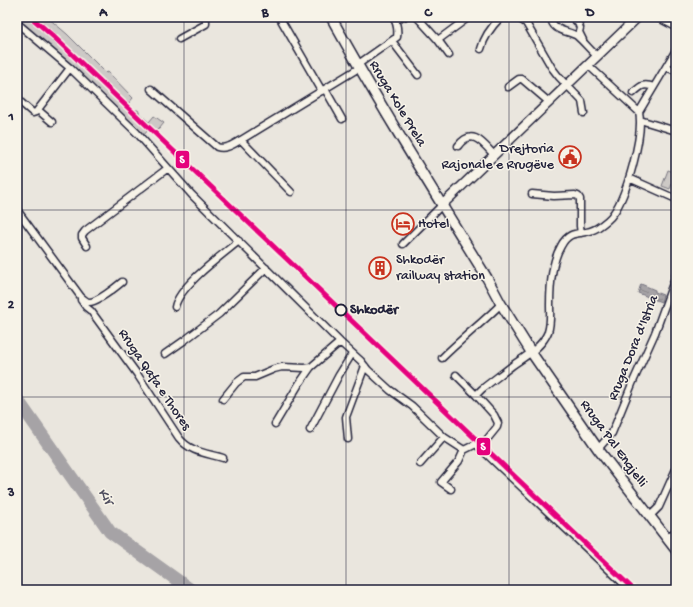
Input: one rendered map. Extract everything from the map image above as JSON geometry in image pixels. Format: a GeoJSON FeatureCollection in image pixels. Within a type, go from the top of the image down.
{"type":"FeatureCollection","features":[{"type":"Feature","properties":{"kind":"main road","name":"Rruga Kole Prela"},"geometry":{"type":"LineString","coordinates":[[331,17],[358,67],[442,204]]}},
{"type":"Feature","properties":{"kind":"main road","name":"Rruga Pal Engjelli"},"geometry":{"type":"LineString","coordinates":[[442,204],[532,352],[598,449],[676,550]]}},
{"type":"Feature","properties":{"kind":"street"},"geometry":{"type":"LineString","coordinates":[[179,39],[206,24],[205,17]]}},
{"type":"Feature","properties":{"kind":"street"},"geometry":{"type":"LineString","coordinates":[[151,89],[217,146],[227,148],[358,67],[397,37],[398,27],[394,18],[404,17]]}},
{"type":"Feature","properties":{"kind":"street"},"geometry":{"type":"LineString","coordinates":[[417,17],[438,40],[449,55]]}},
{"type":"Feature","properties":{"kind":"street"},"geometry":{"type":"LineString","coordinates":[[438,40],[469,17]]}},
{"type":"Feature","properties":{"kind":"street"},"geometry":{"type":"LineString","coordinates":[[481,49],[482,43],[489,31],[501,17]]}},
{"type":"Feature","properties":{"kind":"street"},"geometry":{"type":"LineString","coordinates":[[518,17],[526,23],[552,68],[566,86],[582,101],[584,113]]}},
{"type":"Feature","properties":{"kind":"street"},"geometry":{"type":"LineString","coordinates":[[551,17],[552,24],[555,27],[577,36],[597,56]]}},
{"type":"Feature","properties":{"kind":"street"},"geometry":{"type":"LineString","coordinates":[[572,17],[578,23],[584,44]]}},
{"type":"Feature","properties":{"kind":"street"},"geometry":{"type":"LineString","coordinates":[[403,244],[442,204],[638,17]]}},
{"type":"Feature","properties":{"kind":"street"},"geometry":{"type":"LineString","coordinates":[[657,17],[676,27]]}},
{"type":"Feature","properties":{"kind":"street"},"geometry":{"type":"LineString","coordinates":[[281,20],[342,119]]}},
{"type":"Feature","properties":{"kind":"street"},"geometry":{"type":"LineString","coordinates":[[17,23],[70,68],[137,133],[197,200],[368,370],[412,406],[444,438],[464,450]]}},
{"type":"Feature","properties":{"kind":"street"},"geometry":{"type":"LineString","coordinates":[[392,40],[418,75]]}},
{"type":"Feature","properties":{"kind":"street"},"geometry":{"type":"LineString","coordinates":[[638,112],[676,50]]}},
{"type":"Feature","properties":{"kind":"street"},"geometry":{"type":"LineString","coordinates":[[476,395],[532,352],[541,343],[548,331],[554,263],[561,245],[572,234],[595,229],[613,215],[629,178],[635,156],[640,120],[638,112],[588,65]]}},
{"type":"Feature","properties":{"kind":"street"},"geometry":{"type":"LineString","coordinates":[[666,67],[676,71]]}},
{"type":"Feature","properties":{"kind":"street"},"geometry":{"type":"LineString","coordinates":[[17,99],[33,113],[38,110],[70,68]]}},
{"type":"Feature","properties":{"kind":"street"},"geometry":{"type":"LineString","coordinates":[[508,87],[519,79],[522,79],[549,102]]}},
{"type":"Feature","properties":{"kind":"street"},"geometry":{"type":"LineString","coordinates":[[633,93],[642,85],[654,87]]}},
{"type":"Feature","properties":{"kind":"street"},"geometry":{"type":"LineString","coordinates":[[38,110],[52,122]]}},
{"type":"Feature","properties":{"kind":"street"},"geometry":{"type":"LineString","coordinates":[[640,120],[676,131]]}},
{"type":"Feature","properties":{"kind":"street"},"geometry":{"type":"LineString","coordinates":[[458,146],[463,140],[475,137],[480,140],[494,155]]}},
{"type":"Feature","properties":{"kind":"street"},"geometry":{"type":"LineString","coordinates":[[241,140],[291,192]]}},
{"type":"Feature","properties":{"kind":"street"},"geometry":{"type":"LineString","coordinates":[[88,246],[82,235],[85,231],[168,168]]}},
{"type":"Feature","properties":{"kind":"street"},"geometry":{"type":"LineString","coordinates":[[629,178],[676,199]]}},
{"type":"Feature","properties":{"kind":"street"},"geometry":{"type":"LineString","coordinates":[[532,194],[578,196],[580,199],[581,233]]}},
{"type":"Feature","properties":{"kind":"street","name":"Rruga Qafa e Thores"},"geometry":{"type":"LineString","coordinates":[[17,210],[81,297],[81,300],[91,311],[137,374],[178,438],[194,450],[223,458]]}},
{"type":"Feature","properties":{"kind":"street"},"geometry":{"type":"LineString","coordinates":[[175,307],[188,284],[239,241]]}},
{"type":"Feature","properties":{"kind":"street"},"geometry":{"type":"LineString","coordinates":[[165,354],[219,314],[266,268]]}},
{"type":"Feature","properties":{"kind":"street","name":"Rruga Dora d'Istria"},"geometry":{"type":"LineString","coordinates":[[598,449],[612,433],[655,333],[676,275]]}},
{"type":"Feature","properties":{"kind":"street"},"geometry":{"type":"LineString","coordinates":[[81,297],[86,302],[91,302],[111,291],[122,282]]}},
{"type":"Feature","properties":{"kind":"street"},"geometry":{"type":"LineString","coordinates":[[442,358],[502,304]]}},
{"type":"Feature","properties":{"kind":"street"},"geometry":{"type":"LineString","coordinates":[[275,424],[299,384],[312,366],[340,342]]}},
{"type":"Feature","properties":{"kind":"street"},"geometry":{"type":"LineString","coordinates":[[310,430],[339,375],[352,354]]}},
{"type":"Feature","properties":{"kind":"street"},"geometry":{"type":"LineString","coordinates":[[222,399],[244,376],[251,378],[282,367],[305,368],[312,366]]}},
{"type":"Feature","properties":{"kind":"street"},"geometry":{"type":"LineString","coordinates":[[348,439],[346,417],[364,366]]}},
{"type":"Feature","properties":{"kind":"street"},"geometry":{"type":"LineString","coordinates":[[456,375],[494,415],[498,423],[497,427],[480,448]]}},
{"type":"Feature","properties":{"kind":"street"},"geometry":{"type":"LineString","coordinates":[[420,464],[444,438]]}},
{"type":"Feature","properties":{"kind":"street"},"geometry":{"type":"LineString","coordinates":[[451,489],[441,482],[459,461],[464,450],[476,444],[555,520],[596,556],[630,590]]}},
{"type":"Feature","properties":{"kind":"street"},"geometry":{"type":"LineString","coordinates":[[650,516],[658,507],[676,469]]}},
{"type":"Feature","properties":{"kind":"street"},"geometry":{"type":"LineString","coordinates":[[668,540],[676,530]]}},
{"type":"Feature","properties":{"kind":"shaded area"},"geometry":{"type":"Polygon","coordinates":[[[17,17],[27,17],[49,35],[148,128],[149,129],[143,136],[65,61],[17,17]]]}},
{"type":"Feature","properties":{"kind":"shaded area"},"geometry":{"type":"Polygon","coordinates":[[[35,17],[47,17],[67,34],[106,73],[108,72],[133,98],[128,104],[134,110],[138,110],[140,114],[149,122],[154,116],[164,123],[159,129],[156,130],[126,104],[126,102],[88,65],[35,17]]]}},
{"type":"Feature","properties":{"kind":"shaded area"},"geometry":{"type":"Polygon","coordinates":[[[668,170],[676,173],[670,189],[662,186],[668,170]]]}},
{"type":"Feature","properties":{"kind":"water"},"geometry":{"type":"Polygon","coordinates":[[[641,284],[663,295],[661,302],[638,293],[641,284]]]}},
{"type":"Feature","properties":{"kind":"waterway","name":"Kir"},"geometry":{"type":"LineString","coordinates":[[17,399],[110,532],[191,590]]}},
{"type":"Feature","properties":{"kind":"transit line","name":"S"},"geometry":{"type":"LineString","coordinates":[[31,17],[54,37],[634,590]]}},
{"type":"Feature","properties":{"kind":"place","name":"Drejtoria Rajonale e Rrugëve"},"geometry":{"type":"Point","coordinates":[570,157]}},
{"type":"Feature","properties":{"kind":"place","name":"Hotel"},"geometry":{"type":"Point","coordinates":[403,224]}},
{"type":"Feature","properties":{"kind":"place","name":"Shkodër railway station"},"geometry":{"type":"Point","coordinates":[380,268]}},
{"type":"Feature","properties":{"kind":"place","name":"Shkodër"},"geometry":{"type":"Point","coordinates":[341,310]}}]}
